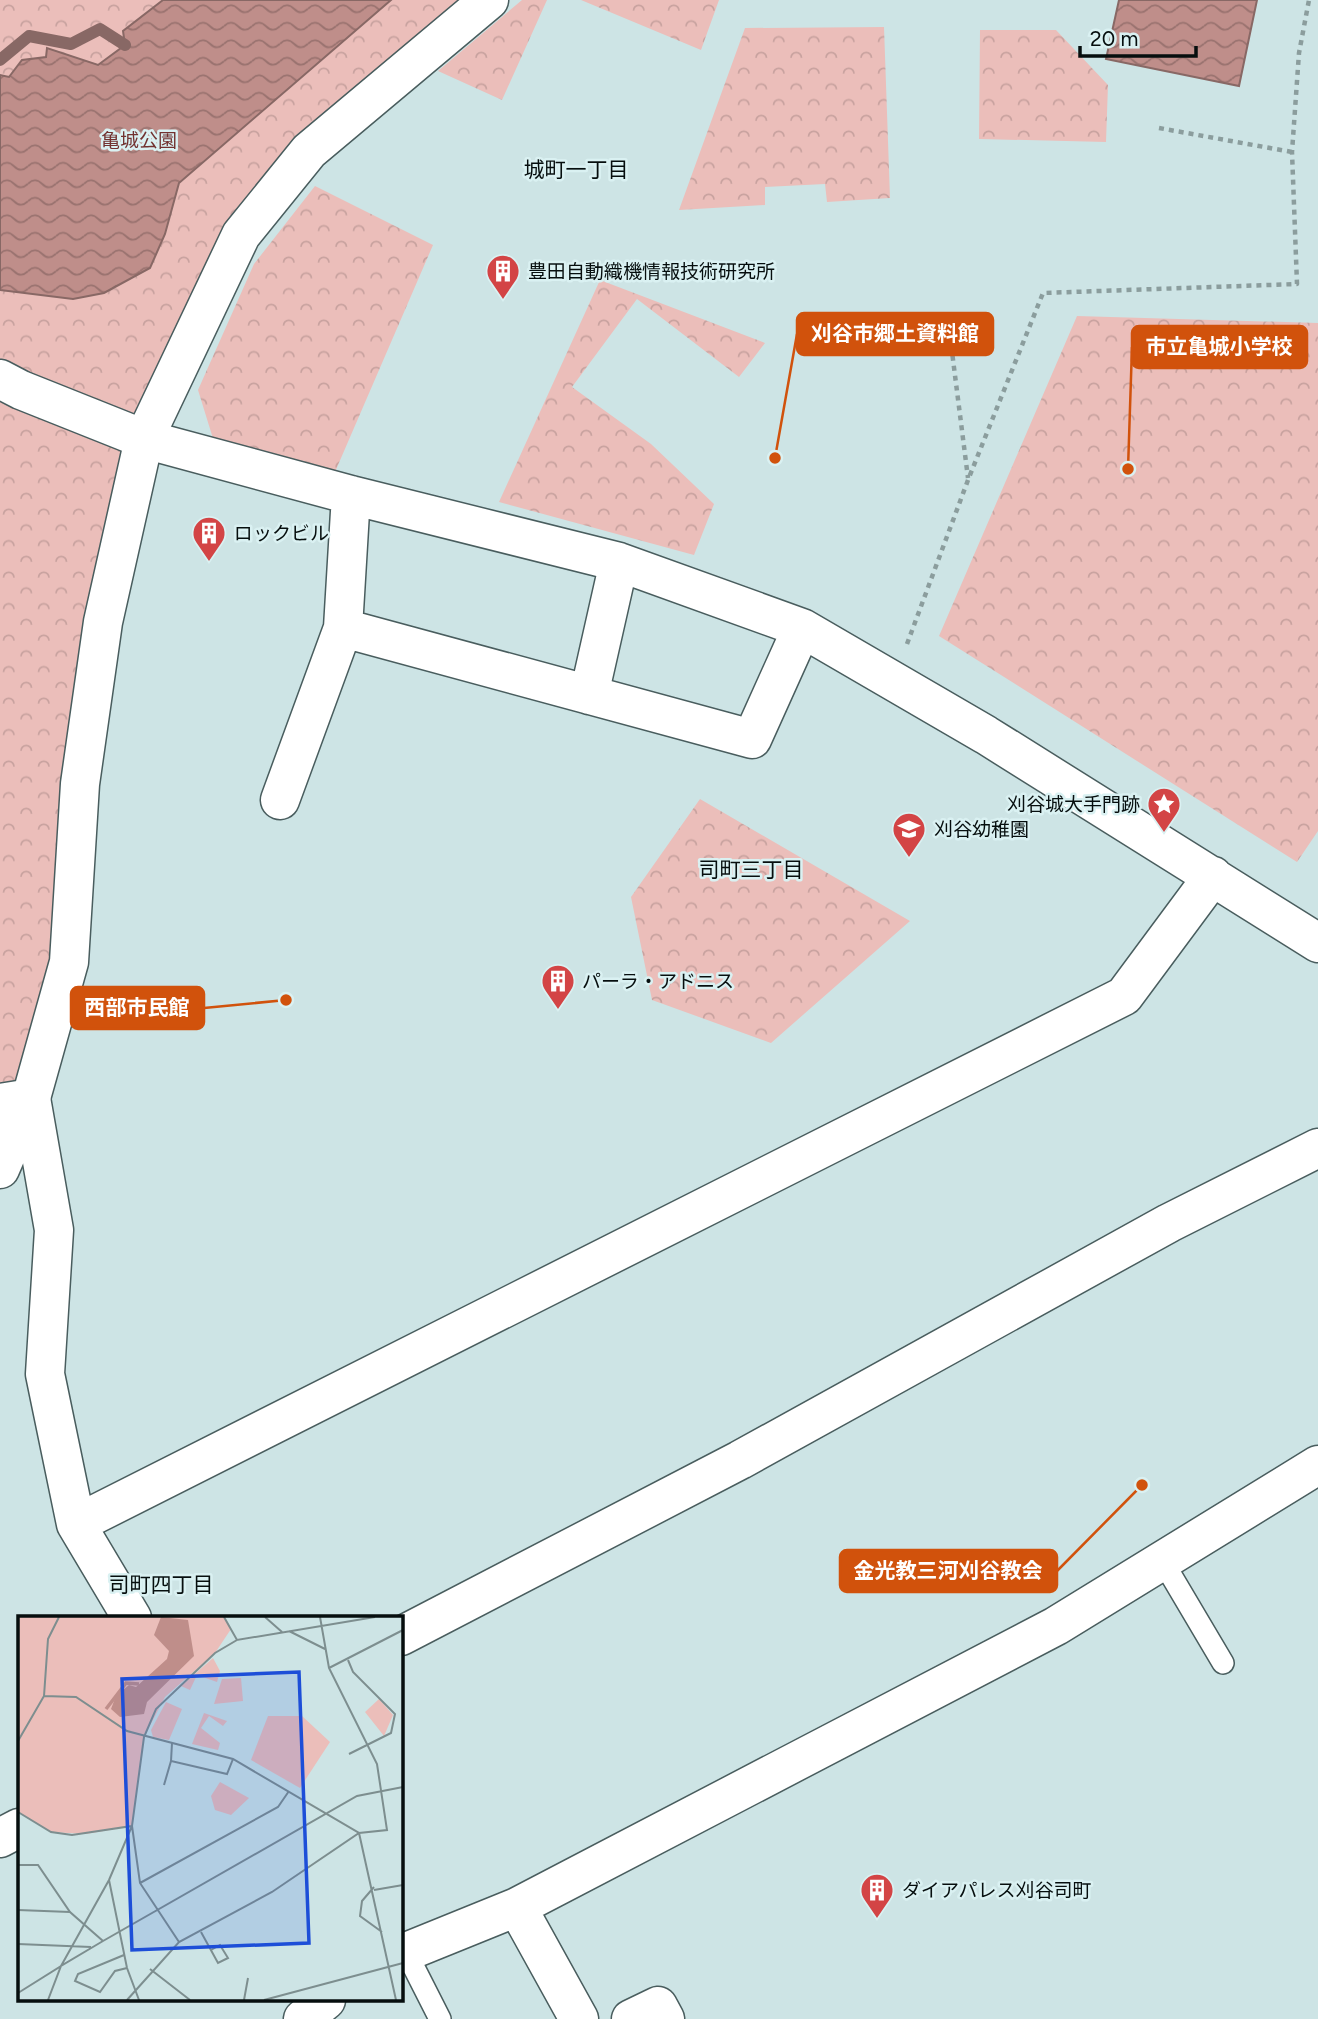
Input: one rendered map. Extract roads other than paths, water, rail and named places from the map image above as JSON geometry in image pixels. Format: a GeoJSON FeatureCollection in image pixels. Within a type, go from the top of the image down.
{"type":"FeatureCollection","features":[{"type":"Feature","properties":{"kind":"street"},"geometry":{"type":"LineString","coordinates":[[0,1169],[15,1101],[69,962],[80,784],[103,622],[144,439],[241,235],[309,151],[489,0]]}},
{"type":"Feature","properties":{"kind":"street"},"geometry":{"type":"LineString","coordinates":[[0,379],[144,439],[351,495],[618,562],[802,628],[986,735],[1318,943]]}},
{"type":"Feature","properties":{"kind":"street"},"geometry":{"type":"LineString","coordinates":[[280,800],[343,628],[351,495]]}},
{"type":"Feature","properties":{"kind":"street"},"geometry":{"type":"LineString","coordinates":[[589,695],[618,562]]}},
{"type":"Feature","properties":{"kind":"street"},"geometry":{"type":"LineString","coordinates":[[343,628],[752,739],[802,628]]}},
{"type":"Feature","properties":{"kind":"street"},"geometry":{"type":"LineString","coordinates":[[76,1524],[1124,996],[1213,876]]}},
{"type":"Feature","properties":{"kind":"street"},"geometry":{"type":"LineString","coordinates":[[15,1101],[54,1230],[45,1374],[76,1524],[131,1616]]}},
{"type":"Feature","properties":{"kind":"street"},"geometry":{"type":"LineString","coordinates":[[402,1635],[740,1461],[1169,1223],[1318,1148]]}},
{"type":"Feature","properties":{"kind":"street"},"geometry":{"type":"LineString","coordinates":[[403,1953],[517,1907],[1056,1626],[1318,1465]]}},
{"type":"Feature","properties":{"kind":"street"},"geometry":{"type":"LineString","coordinates":[[0,1838],[18,1829]]}},
{"type":"Feature","properties":{"kind":"street"},"geometry":{"type":"LineString","coordinates":[[517,1907],[579,2019]]}},
{"type":"Feature","properties":{"kind":"street"},"geometry":{"type":"LineString","coordinates":[[303,2019],[324,2002]]}},
{"type":"Feature","properties":{"kind":"street"},"geometry":{"type":"LineString","coordinates":[[631,2019],[658,2006],[665,2019]]}},
{"type":"Feature","properties":{"kind":"lane"},"geometry":{"type":"LineString","coordinates":[[1162,1560],[1223,1663]]}},
{"type":"Feature","properties":{"kind":"lane"},"geometry":{"type":"LineString","coordinates":[[403,1953],[440,2019]]}},
{"type":"Feature","properties":{"kind":"water"},"geometry":{"type":"Polygon","coordinates":[[[163,0],[391,0],[179,183],[165,234],[150,268],[104,293],[73,299],[0,290],[0,75],[9,77],[22,60],[46,57],[47,48],[98,65],[125,45],[123,31],[163,0]]]}},
{"type":"Feature","properties":{"kind":"water"},"geometry":{"type":"Polygon","coordinates":[[[1119,0],[1257,0],[1239,86],[1106,59],[1119,0]]]}},
{"type":"Feature","properties":{"kind":"waterway"},"geometry":{"type":"LineString","coordinates":[[0,60],[29,36],[71,44],[100,29],[125,45]]}},
{"type":"Feature","properties":{"kind":"place","name":"豊田自動織機情報技術研究所"},"geometry":{"type":"Point","coordinates":[503,301]}},
{"type":"Feature","properties":{"kind":"place","name":"刈谷市郷土資料館"},"geometry":{"type":"Point","coordinates":[775,458]}},
{"type":"Feature","properties":{"kind":"place","name":"市立亀城小学校"},"geometry":{"type":"Point","coordinates":[1128,469]}},
{"type":"Feature","properties":{"kind":"place","name":"ロックビル"},"geometry":{"type":"Point","coordinates":[209,563]}},
{"type":"Feature","properties":{"kind":"place","name":"刈谷城大手門跡"},"geometry":{"type":"Point","coordinates":[1164,834]}},
{"type":"Feature","properties":{"kind":"place","name":"刈谷幼稚園"},"geometry":{"type":"Point","coordinates":[909,859]}},
{"type":"Feature","properties":{"kind":"place","name":"西部市民館"},"geometry":{"type":"Point","coordinates":[286,1000]}},
{"type":"Feature","properties":{"kind":"place","name":"パーラ・アドニス"},"geometry":{"type":"Point","coordinates":[558,1011]}},
{"type":"Feature","properties":{"kind":"place","name":"金光教三河刈谷教会"},"geometry":{"type":"Point","coordinates":[1142,1485]}},
{"type":"Feature","properties":{"kind":"place","name":"ダイアパレス刈谷司町"},"geometry":{"type":"Point","coordinates":[877,1920]}},
{"type":"Feature","properties":{"kind":"district","name":"城町一丁目"},"geometry":{"type":"Point","coordinates":[576,170]}},
{"type":"Feature","properties":{"kind":"district","name":"司町三丁目"},"geometry":{"type":"Point","coordinates":[751,870]}},
{"type":"Feature","properties":{"kind":"district","name":"司町四丁目"},"geometry":{"type":"Point","coordinates":[161,1585]}},
{"type":"Feature","properties":{"kind":"park label","name":"亀城公園"},"geometry":{"type":"Point","coordinates":[139,140]}}]}
